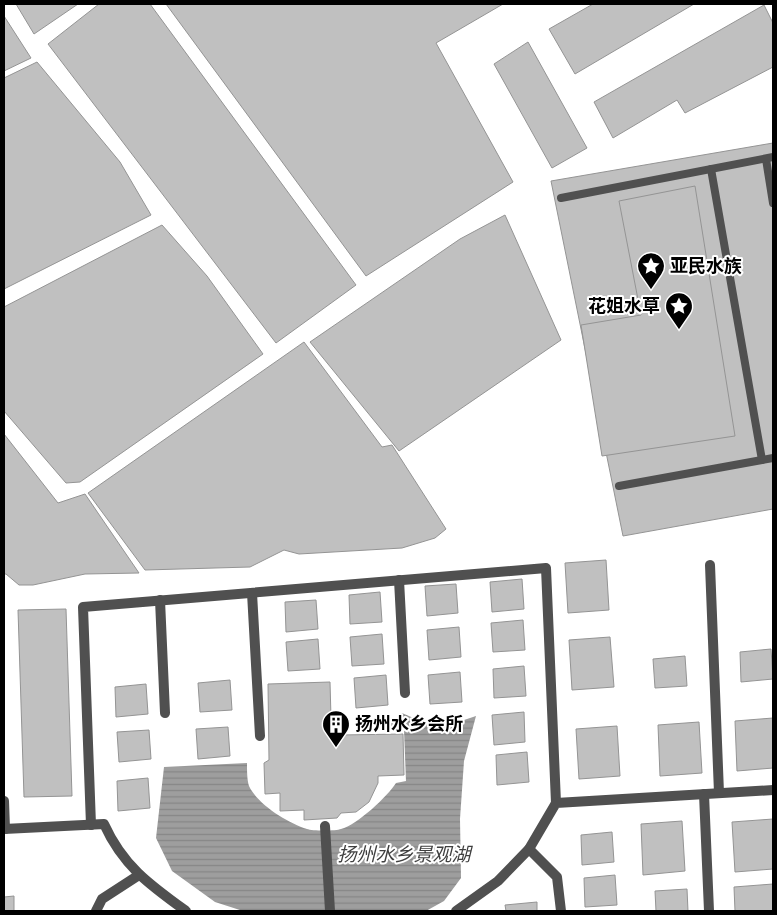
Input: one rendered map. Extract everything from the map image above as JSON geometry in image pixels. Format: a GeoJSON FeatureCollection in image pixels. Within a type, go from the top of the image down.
{"type":"FeatureCollection","features":[{"type":"Feature","properties":{"kind":"street"},"geometry":{"type":"LineString","coordinates":[[710,565],[719,793]]}},
{"type":"Feature","properties":{"kind":"street"},"geometry":{"type":"LineString","coordinates":[[90,824],[83,607],[546,568],[556,803],[529,849],[498,881],[456,911]]}},
{"type":"Feature","properties":{"kind":"street"},"geometry":{"type":"LineString","coordinates":[[399,580],[405,693]]}},
{"type":"Feature","properties":{"kind":"street"},"geometry":{"type":"LineString","coordinates":[[252,593],[260,736]]}},
{"type":"Feature","properties":{"kind":"street"},"geometry":{"type":"LineString","coordinates":[[160,600],[165,713]]}},
{"type":"Feature","properties":{"kind":"street"},"geometry":{"type":"LineString","coordinates":[[556,803],[773,790]]}},
{"type":"Feature","properties":{"kind":"street"},"geometry":{"type":"LineString","coordinates":[[704,794],[709,911]]}},
{"type":"Feature","properties":{"kind":"street"},"geometry":{"type":"LineString","coordinates":[[4,801],[4,829],[104,824],[109,836],[125,860],[150,885],[186,911]]}},
{"type":"Feature","properties":{"kind":"street"},"geometry":{"type":"LineString","coordinates":[[326,826],[330,911]]}},
{"type":"Feature","properties":{"kind":"street"},"geometry":{"type":"LineString","coordinates":[[529,849],[557,877],[561,911]]}},
{"type":"Feature","properties":{"kind":"street"},"geometry":{"type":"LineString","coordinates":[[96,911],[102,898],[140,875]]}},
{"type":"Feature","properties":{"kind":"lane"},"geometry":{"type":"LineString","coordinates":[[561,198],[770,158],[773,203]]}},
{"type":"Feature","properties":{"kind":"lane"},"geometry":{"type":"LineString","coordinates":[[711,169],[762,460]]}},
{"type":"Feature","properties":{"kind":"lane"},"geometry":{"type":"LineString","coordinates":[[619,486],[773,458]]}},
{"type":"Feature","properties":{"kind":"water","name":"扬州水乡景观湖"},"geometry":{"type":"Polygon","coordinates":[[[402,713],[427,724],[458,722],[476,716],[464,761],[460,819],[461,878],[444,901],[426,911],[243,911],[215,902],[172,871],[156,838],[164,767],[247,763],[249,786],[259,800],[274,812],[307,829],[338,830],[363,816],[396,783],[406,781],[404,730],[391,731],[391,722],[402,713]]]}},
{"type":"Feature","properties":{"kind":"building"},"geometry":{"type":"Polygon","coordinates":[[[16,4],[78,4],[34,34],[16,4]]]}},
{"type":"Feature","properties":{"kind":"building"},"geometry":{"type":"Polygon","coordinates":[[[99,4],[150,4],[356,285],[276,343],[48,44],[99,4]]]}},
{"type":"Feature","properties":{"kind":"building"},"geometry":{"type":"Polygon","coordinates":[[[166,4],[503,4],[436,43],[513,182],[366,276],[166,4]]]}},
{"type":"Feature","properties":{"kind":"building"},"geometry":{"type":"Polygon","coordinates":[[[593,4],[694,4],[575,74],[549,29],[593,4]]]}},
{"type":"Feature","properties":{"kind":"building"},"geometry":{"type":"Polygon","coordinates":[[[764,5],[773,23],[773,67],[685,113],[677,100],[613,138],[594,102],[764,5]]]}},
{"type":"Feature","properties":{"kind":"building"},"geometry":{"type":"Polygon","coordinates":[[[4,16],[31,58],[4,71],[4,16]]]}},
{"type":"Feature","properties":{"kind":"building"},"geometry":{"type":"Polygon","coordinates":[[[528,42],[587,148],[552,168],[494,64],[528,42]]]}},
{"type":"Feature","properties":{"kind":"building"},"geometry":{"type":"Polygon","coordinates":[[[37,62],[120,162],[151,215],[4,289],[4,78],[37,62]]]}},
{"type":"Feature","properties":{"kind":"building"},"geometry":{"type":"Polygon","coordinates":[[[773,143],[773,509],[623,536],[551,181],[773,143]]]}},
{"type":"Feature","properties":{"kind":"building"},"geometry":{"type":"Polygon","coordinates":[[[695,186],[735,436],[602,456],[581,325],[641,315],[619,201],[695,186]]]}},
{"type":"Feature","properties":{"kind":"building"},"geometry":{"type":"Polygon","coordinates":[[[505,215],[561,340],[399,451],[310,342],[460,239],[505,215]]]}},
{"type":"Feature","properties":{"kind":"building"},"geometry":{"type":"Polygon","coordinates":[[[162,225],[207,276],[263,354],[80,482],[66,483],[4,411],[4,307],[162,225]]]}},
{"type":"Feature","properties":{"kind":"building"},"geometry":{"type":"Polygon","coordinates":[[[304,342],[382,447],[392,445],[446,529],[435,538],[402,548],[299,554],[284,550],[250,567],[145,570],[88,493],[304,342]]]}},
{"type":"Feature","properties":{"kind":"building"},"geometry":{"type":"Polygon","coordinates":[[[4,434],[58,503],[85,494],[139,573],[85,574],[33,585],[19,585],[4,574],[4,434]]]}},
{"type":"Feature","properties":{"kind":"building"},"geometry":{"type":"Polygon","coordinates":[[[606,560],[609,610],[568,613],[565,563],[606,560]]]}},
{"type":"Feature","properties":{"kind":"building"},"geometry":{"type":"Polygon","coordinates":[[[522,579],[524,609],[492,612],[490,582],[522,579]]]}},
{"type":"Feature","properties":{"kind":"building"},"geometry":{"type":"Polygon","coordinates":[[[456,584],[458,613],[427,616],[425,586],[456,584]]]}},
{"type":"Feature","properties":{"kind":"building"},"geometry":{"type":"Polygon","coordinates":[[[380,592],[382,622],[350,624],[349,595],[380,592]]]}},
{"type":"Feature","properties":{"kind":"building"},"geometry":{"type":"Polygon","coordinates":[[[316,600],[318,629],[286,632],[285,602],[316,600]]]}},
{"type":"Feature","properties":{"kind":"building"},"geometry":{"type":"Polygon","coordinates":[[[66,609],[72,796],[24,797],[18,610],[66,609]]]}},
{"type":"Feature","properties":{"kind":"building"},"geometry":{"type":"Polygon","coordinates":[[[523,620],[525,650],[493,652],[491,623],[523,620]]]}},
{"type":"Feature","properties":{"kind":"building"},"geometry":{"type":"Polygon","coordinates":[[[459,627],[461,657],[429,660],[427,630],[459,627]]]}},
{"type":"Feature","properties":{"kind":"building"},"geometry":{"type":"Polygon","coordinates":[[[382,634],[384,664],[352,666],[350,637],[382,634]]]}},
{"type":"Feature","properties":{"kind":"building"},"geometry":{"type":"Polygon","coordinates":[[[610,637],[614,687],[572,690],[569,640],[610,637]]]}},
{"type":"Feature","properties":{"kind":"building"},"geometry":{"type":"Polygon","coordinates":[[[318,639],[320,669],[288,671],[286,642],[318,639]]]}},
{"type":"Feature","properties":{"kind":"building"},"geometry":{"type":"Polygon","coordinates":[[[771,649],[773,679],[741,682],[740,652],[771,649]]]}},
{"type":"Feature","properties":{"kind":"building"},"geometry":{"type":"Polygon","coordinates":[[[685,656],[687,686],[655,688],[653,659],[685,656]]]}},
{"type":"Feature","properties":{"kind":"building"},"geometry":{"type":"Polygon","coordinates":[[[524,666],[526,696],[494,698],[493,669],[524,666]]]}},
{"type":"Feature","properties":{"kind":"building"},"geometry":{"type":"Polygon","coordinates":[[[460,672],[462,702],[430,704],[428,675],[460,672]]]}},
{"type":"Feature","properties":{"kind":"building"},"geometry":{"type":"Polygon","coordinates":[[[386,675],[388,705],[356,708],[354,678],[386,675]]]}},
{"type":"Feature","properties":{"kind":"building"},"geometry":{"type":"Polygon","coordinates":[[[230,680],[232,710],[200,712],[198,683],[230,680]]]}},
{"type":"Feature","properties":{"kind":"building","name":"扬州水乡会所"},"geometry":{"type":"Polygon","coordinates":[[[330,682],[331,718],[339,718],[340,735],[403,734],[404,775],[378,776],[378,783],[369,802],[356,812],[341,813],[337,818],[304,820],[304,810],[280,811],[280,793],[265,794],[264,763],[269,760],[268,684],[330,682]]]}},
{"type":"Feature","properties":{"kind":"building"},"geometry":{"type":"Polygon","coordinates":[[[146,684],[148,714],[116,717],[115,687],[146,684]]]}},
{"type":"Feature","properties":{"kind":"building"},"geometry":{"type":"Polygon","coordinates":[[[524,712],[525,742],[494,745],[492,715],[524,712]]]}},
{"type":"Feature","properties":{"kind":"building"},"geometry":{"type":"Polygon","coordinates":[[[773,718],[773,768],[737,771],[735,721],[773,718]]]}},
{"type":"Feature","properties":{"kind":"building"},"geometry":{"type":"Polygon","coordinates":[[[699,722],[702,773],[660,776],[658,725],[699,722]]]}},
{"type":"Feature","properties":{"kind":"building"},"geometry":{"type":"Polygon","coordinates":[[[617,726],[620,776],[579,779],[576,729],[617,726]]]}},
{"type":"Feature","properties":{"kind":"building"},"geometry":{"type":"Polygon","coordinates":[[[228,727],[230,756],[198,759],[196,729],[228,727]]]}},
{"type":"Feature","properties":{"kind":"building"},"geometry":{"type":"Polygon","coordinates":[[[149,730],[151,759],[119,762],[117,732],[149,730]]]}},
{"type":"Feature","properties":{"kind":"building"},"geometry":{"type":"Polygon","coordinates":[[[527,752],[529,782],[497,785],[496,755],[527,752]]]}},
{"type":"Feature","properties":{"kind":"building"},"geometry":{"type":"Polygon","coordinates":[[[148,778],[150,808],[118,811],[117,781],[148,778]]]}},
{"type":"Feature","properties":{"kind":"building"},"geometry":{"type":"Polygon","coordinates":[[[773,819],[773,869],[735,872],[732,822],[773,819]]]}},
{"type":"Feature","properties":{"kind":"building"},"geometry":{"type":"Polygon","coordinates":[[[682,821],[685,871],[643,875],[641,824],[682,821]]]}},
{"type":"Feature","properties":{"kind":"building"},"geometry":{"type":"Polygon","coordinates":[[[612,832],[614,862],[582,865],[581,835],[612,832]]]}},
{"type":"Feature","properties":{"kind":"building"},"geometry":{"type":"Polygon","coordinates":[[[615,875],[617,905],[585,907],[584,878],[615,875]]]}},
{"type":"Feature","properties":{"kind":"building"},"geometry":{"type":"Polygon","coordinates":[[[773,884],[773,911],[735,911],[734,887],[773,884]]]}},
{"type":"Feature","properties":{"kind":"building"},"geometry":{"type":"Polygon","coordinates":[[[687,889],[688,911],[656,911],[655,891],[687,889]]]}},
{"type":"Feature","properties":{"kind":"building"},"geometry":{"type":"Polygon","coordinates":[[[14,896],[14,911],[4,911],[4,897],[14,896]]]}},
{"type":"Feature","properties":{"kind":"building"},"geometry":{"type":"Polygon","coordinates":[[[537,902],[537,911],[506,911],[505,905],[537,902]]]}},
{"type":"Feature","properties":{"kind":"place","name":"亚民水族"},"geometry":{"type":"Point","coordinates":[651,290]}},
{"type":"Feature","properties":{"kind":"place","name":"花姐水草"},"geometry":{"type":"Point","coordinates":[679,330]}},
{"type":"Feature","properties":{"kind":"place","name":"扬州水乡会所"},"geometry":{"type":"Point","coordinates":[336,748]}}]}
